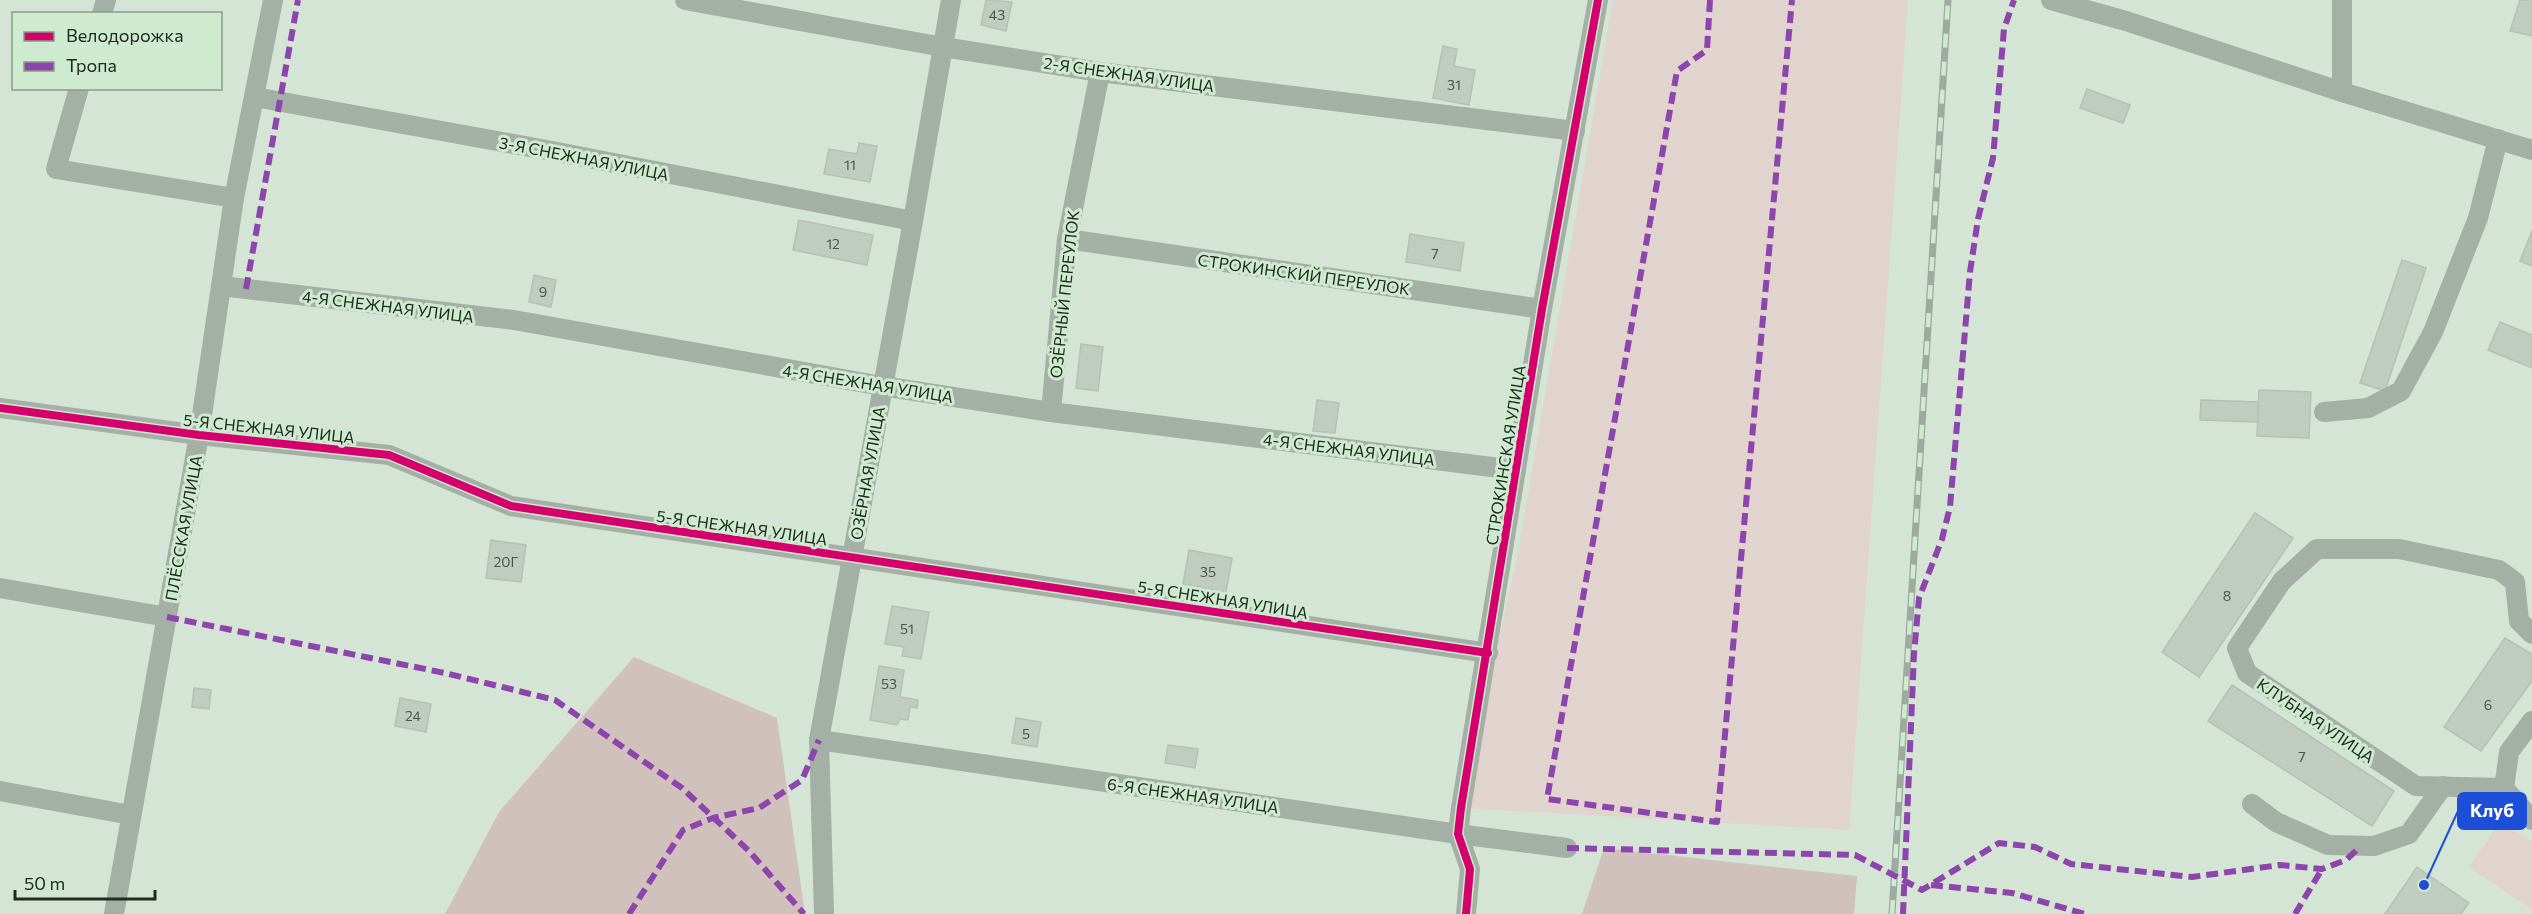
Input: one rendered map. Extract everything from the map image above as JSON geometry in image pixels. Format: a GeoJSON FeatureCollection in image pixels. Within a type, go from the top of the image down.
{"type":"FeatureCollection","features":[{"type":"Feature","properties":{"kind":"street","name":"ПЛЁССКАЯ УЛИЦА"},"geometry":{"type":"LineString","coordinates":[[114,914],[199,435],[234,198],[273,0]]}},
{"type":"Feature","properties":{"kind":"street","name":"2-Я СНЕЖНАЯ УЛИЦА"},"geometry":{"type":"LineString","coordinates":[[685,0],[943,47],[1100,72],[1575,131]]}},
{"type":"Feature","properties":{"kind":"street","name":"ОЗЁРНАЯ УЛИЦА"},"geometry":{"type":"LineString","coordinates":[[824,914],[819,740],[951,0]]}},
{"type":"Feature","properties":{"kind":"street","name":"СТРОКИНСКАЯ УЛИЦА"},"geometry":{"type":"LineString","coordinates":[[1466,914],[1470,869],[1458,834],[1542,309],[1598,0]]}},
{"type":"Feature","properties":{"kind":"street"},"geometry":{"type":"LineString","coordinates":[[2051,0],[2532,150]]}},
{"type":"Feature","properties":{"kind":"street"},"geometry":{"type":"LineString","coordinates":[[2342,0],[2342,92]]}},
{"type":"Feature","properties":{"kind":"street","name":"ОЗЁРНЫЙ ПЕРЕУЛОК"},"geometry":{"type":"LineString","coordinates":[[1051,412],[1067,239],[1100,72]]}},
{"type":"Feature","properties":{"kind":"street"},"geometry":{"type":"LineString","coordinates":[[78,90],[56,169],[234,198]]}},
{"type":"Feature","properties":{"kind":"street","name":"3-Я СНЕЖНАЯ УЛИЦА"},"geometry":{"type":"LineString","coordinates":[[255,98],[541,149],[913,221]]}},
{"type":"Feature","properties":{"kind":"street"},"geometry":{"type":"LineString","coordinates":[[2324,412],[2368,408],[2401,391],[2433,332],[2478,218],[2498,139]]}},
{"type":"Feature","properties":{"kind":"street","name":"СТРОКИНСКИЙ ПЕРЕУЛОК"},"geometry":{"type":"LineString","coordinates":[[1067,239],[1542,309]]}},
{"type":"Feature","properties":{"kind":"street","name":"4-Я СНЕЖНАЯ УЛИЦА"},"geometry":{"type":"LineString","coordinates":[[221,286],[514,321],[882,386],[1051,412],[1516,470]]}},
{"type":"Feature","properties":{"kind":"street","name":"5-Я СНЕЖНАЯ УЛИЦА"},"geometry":{"type":"LineString","coordinates":[[0,408],[199,435],[389,455],[511,506],[1488,653]]}},
{"type":"Feature","properties":{"kind":"street","name":"КЛУБНАЯ УЛИЦА"},"geometry":{"type":"LineString","coordinates":[[2504,788],[2416,786],[2247,673],[2237,648],[2282,581],[2317,549],[2399,549],[2499,570],[2515,582],[2519,621],[2532,634]]}},
{"type":"Feature","properties":{"kind":"street"},"geometry":{"type":"LineString","coordinates":[[0,588],[167,617]]}},
{"type":"Feature","properties":{"kind":"street"},"geometry":{"type":"LineString","coordinates":[[2532,721],[2509,752],[2504,788],[2532,820]]}},
{"type":"Feature","properties":{"kind":"street","name":"6-Я СНЕЖНАЯ УЛИЦА"},"geometry":{"type":"LineString","coordinates":[[819,740],[1567,848]]}},
{"type":"Feature","properties":{"kind":"street"},"geometry":{"type":"LineString","coordinates":[[2252,804],[2276,822],[2328,845],[2374,846],[2409,834],[2443,786]]}},
{"type":"Feature","properties":{"kind":"street"},"geometry":{"type":"LineString","coordinates":[[0,791],[132,815]]}},
{"type":"Feature","properties":{"kind":"shaded area"},"geometry":{"type":"Polygon","coordinates":[[[1613,0],[1908,0],[1849,830],[1461,808],[1517,558],[1613,0]]]}},
{"type":"Feature","properties":{"kind":"shaded area"},"geometry":{"type":"Polygon","coordinates":[[[634,657],[777,718],[805,914],[445,914],[499,812],[634,657]]]}},
{"type":"Feature","properties":{"kind":"shaded area"},"geometry":{"type":"Polygon","coordinates":[[[2501,821],[2532,842],[2532,910],[2469,867],[2501,821]]]}},
{"type":"Feature","properties":{"kind":"shaded area"},"geometry":{"type":"Polygon","coordinates":[[[1604,848],[1857,876],[1854,914],[1582,914],[1604,848]]]}},
{"type":"Feature","properties":{"kind":"building"},"geometry":{"type":"Polygon","coordinates":[[[986,0],[1012,2],[1006,31],[981,25],[986,0]]]}},
{"type":"Feature","properties":{"kind":"building"},"geometry":{"type":"Polygon","coordinates":[[[2520,0],[2532,0],[2532,36],[2510,31],[2520,0]]]}},
{"type":"Feature","properties":{"kind":"building"},"geometry":{"type":"Polygon","coordinates":[[[1443,46],[1457,49],[1454,66],[1475,70],[1469,105],[1433,98],[1443,46]]]}},
{"type":"Feature","properties":{"kind":"building"},"geometry":{"type":"Polygon","coordinates":[[[2087,89],[2130,105],[2123,123],[2080,108],[2087,89]]]}},
{"type":"Feature","properties":{"kind":"building"},"geometry":{"type":"Polygon","coordinates":[[[859,143],[877,146],[870,182],[824,174],[829,149],[857,154],[859,143]]]}},
{"type":"Feature","properties":{"kind":"building"},"geometry":{"type":"Polygon","coordinates":[[[799,220],[873,235],[867,265],[793,250],[799,220]]]}},
{"type":"Feature","properties":{"kind":"building"},"geometry":{"type":"Polygon","coordinates":[[[2532,231],[2532,266],[2520,261],[2532,231]]]}},
{"type":"Feature","properties":{"kind":"building"},"geometry":{"type":"Polygon","coordinates":[[[1410,234],[1464,243],[1460,271],[1406,262],[1410,234]]]}},
{"type":"Feature","properties":{"kind":"building"},"geometry":{"type":"Polygon","coordinates":[[[2402,260],[2426,268],[2385,391],[2360,383],[2402,260]]]}},
{"type":"Feature","properties":{"kind":"building"},"geometry":{"type":"Polygon","coordinates":[[[534,275],[556,280],[551,307],[529,302],[534,275]]]}},
{"type":"Feature","properties":{"kind":"building"},"geometry":{"type":"Polygon","coordinates":[[[2500,322],[2532,335],[2532,368],[2488,350],[2500,322]]]}},
{"type":"Feature","properties":{"kind":"building"},"geometry":{"type":"Polygon","coordinates":[[[1081,344],[1103,347],[1098,391],[1076,388],[1081,344]]]}},
{"type":"Feature","properties":{"kind":"building"},"geometry":{"type":"Polygon","coordinates":[[[2259,390],[2311,392],[2309,438],[2257,436],[2259,390]]]}},
{"type":"Feature","properties":{"kind":"building"},"geometry":{"type":"Polygon","coordinates":[[[1317,400],[1339,403],[1335,433],[1313,431],[1317,400]]]}},
{"type":"Feature","properties":{"kind":"building"},"geometry":{"type":"Polygon","coordinates":[[[2201,400],[2258,402],[2258,422],[2200,420],[2201,400]]]}},
{"type":"Feature","properties":{"kind":"building"},"geometry":{"type":"Polygon","coordinates":[[[2255,513],[2293,538],[2199,677],[2162,652],[2255,513]]]}},
{"type":"Feature","properties":{"kind":"building"},"geometry":{"type":"Polygon","coordinates":[[[491,540],[526,545],[521,582],[486,578],[491,540]]]}},
{"type":"Feature","properties":{"kind":"building"},"geometry":{"type":"Polygon","coordinates":[[[1189,550],[1232,558],[1226,592],[1183,584],[1189,550]]]}},
{"type":"Feature","properties":{"kind":"building"},"geometry":{"type":"Polygon","coordinates":[[[892,606],[929,612],[921,659],[902,656],[904,647],[885,644],[892,606]]]}},
{"type":"Feature","properties":{"kind":"building"},"geometry":{"type":"Polygon","coordinates":[[[2505,638],[2532,654],[2532,681],[2481,751],[2444,727],[2505,638]]]}},
{"type":"Feature","properties":{"kind":"building"},"geometry":{"type":"Polygon","coordinates":[[[879,666],[904,670],[900,697],[918,700],[917,708],[910,707],[908,720],[900,719],[897,725],[870,720],[879,666]]]}},
{"type":"Feature","properties":{"kind":"building"},"geometry":{"type":"Polygon","coordinates":[[[2232,685],[2394,791],[2372,826],[2208,721],[2232,685]]]}},
{"type":"Feature","properties":{"kind":"building"},"geometry":{"type":"Polygon","coordinates":[[[194,688],[211,690],[209,709],[192,707],[194,688]]]}},
{"type":"Feature","properties":{"kind":"building"},"geometry":{"type":"Polygon","coordinates":[[[400,698],[431,704],[426,732],[395,726],[400,698]]]}},
{"type":"Feature","properties":{"kind":"building"},"geometry":{"type":"Polygon","coordinates":[[[1016,718],[1041,722],[1037,747],[1012,743],[1016,718]]]}},
{"type":"Feature","properties":{"kind":"building"},"geometry":{"type":"Polygon","coordinates":[[[1168,745],[1198,749],[1195,768],[1165,763],[1168,745]]]}},
{"type":"Feature","properties":{"kind":"building"},"geometry":{"type":"Polygon","coordinates":[[[2417,867],[2469,903],[2461,914],[2385,914],[2417,867]]]}},
{"type":"Feature","properties":{"kind":"railway"},"geometry":{"type":"LineString","coordinates":[[1892,914],[1948,0]]}},
{"type":"Feature","properties":{"kind":"marked path"},"geometry":{"type":"LineString","coordinates":[[246,289],[298,0]]}},
{"type":"Feature","properties":{"kind":"marked path"},"geometry":{"type":"LineString","coordinates":[[1710,0],[1707,50],[1677,71],[1547,799],[1717,822],[1792,0]]}},
{"type":"Feature","properties":{"kind":"marked path"},"geometry":{"type":"LineString","coordinates":[[1903,914],[1914,654],[1919,598],[1942,539],[1950,507],[1970,272],[1978,219],[1993,158],[2004,29],[2014,0]]}},
{"type":"Feature","properties":{"kind":"marked path"},"geometry":{"type":"LineString","coordinates":[[167,617],[445,673],[555,700],[682,788],[749,851],[804,914]]}},
{"type":"Feature","properties":{"kind":"marked path"},"geometry":{"type":"LineString","coordinates":[[629,914],[683,830],[713,818],[759,808],[802,780],[819,740]]}},
{"type":"Feature","properties":{"kind":"marked path"},"geometry":{"type":"LineString","coordinates":[[1567,848],[1855,855],[1922,890],[1999,843],[2035,847],[2071,864],[2192,877],[2280,865],[2322,869],[2346,860],[2360,847]]}},
{"type":"Feature","properties":{"kind":"marked path"},"geometry":{"type":"LineString","coordinates":[[2295,914],[2322,869]]}},
{"type":"Feature","properties":{"kind":"marked path"},"geometry":{"type":"LineString","coordinates":[[1931,885],[2012,893],[2085,914]]}},
{"type":"Feature","properties":{"kind":"cycle path"},"geometry":{"type":"LineString","coordinates":[[1466,914],[1470,869],[1458,834],[1461,808],[1542,309],[1598,0]]}},
{"type":"Feature","properties":{"kind":"cycle path"},"geometry":{"type":"LineString","coordinates":[[0,408],[199,435],[389,455],[511,506],[1488,653]]}},
{"type":"Feature","properties":{"kind":"place","name":"Клуб"},"geometry":{"type":"Point","coordinates":[2424,885]}}]}
